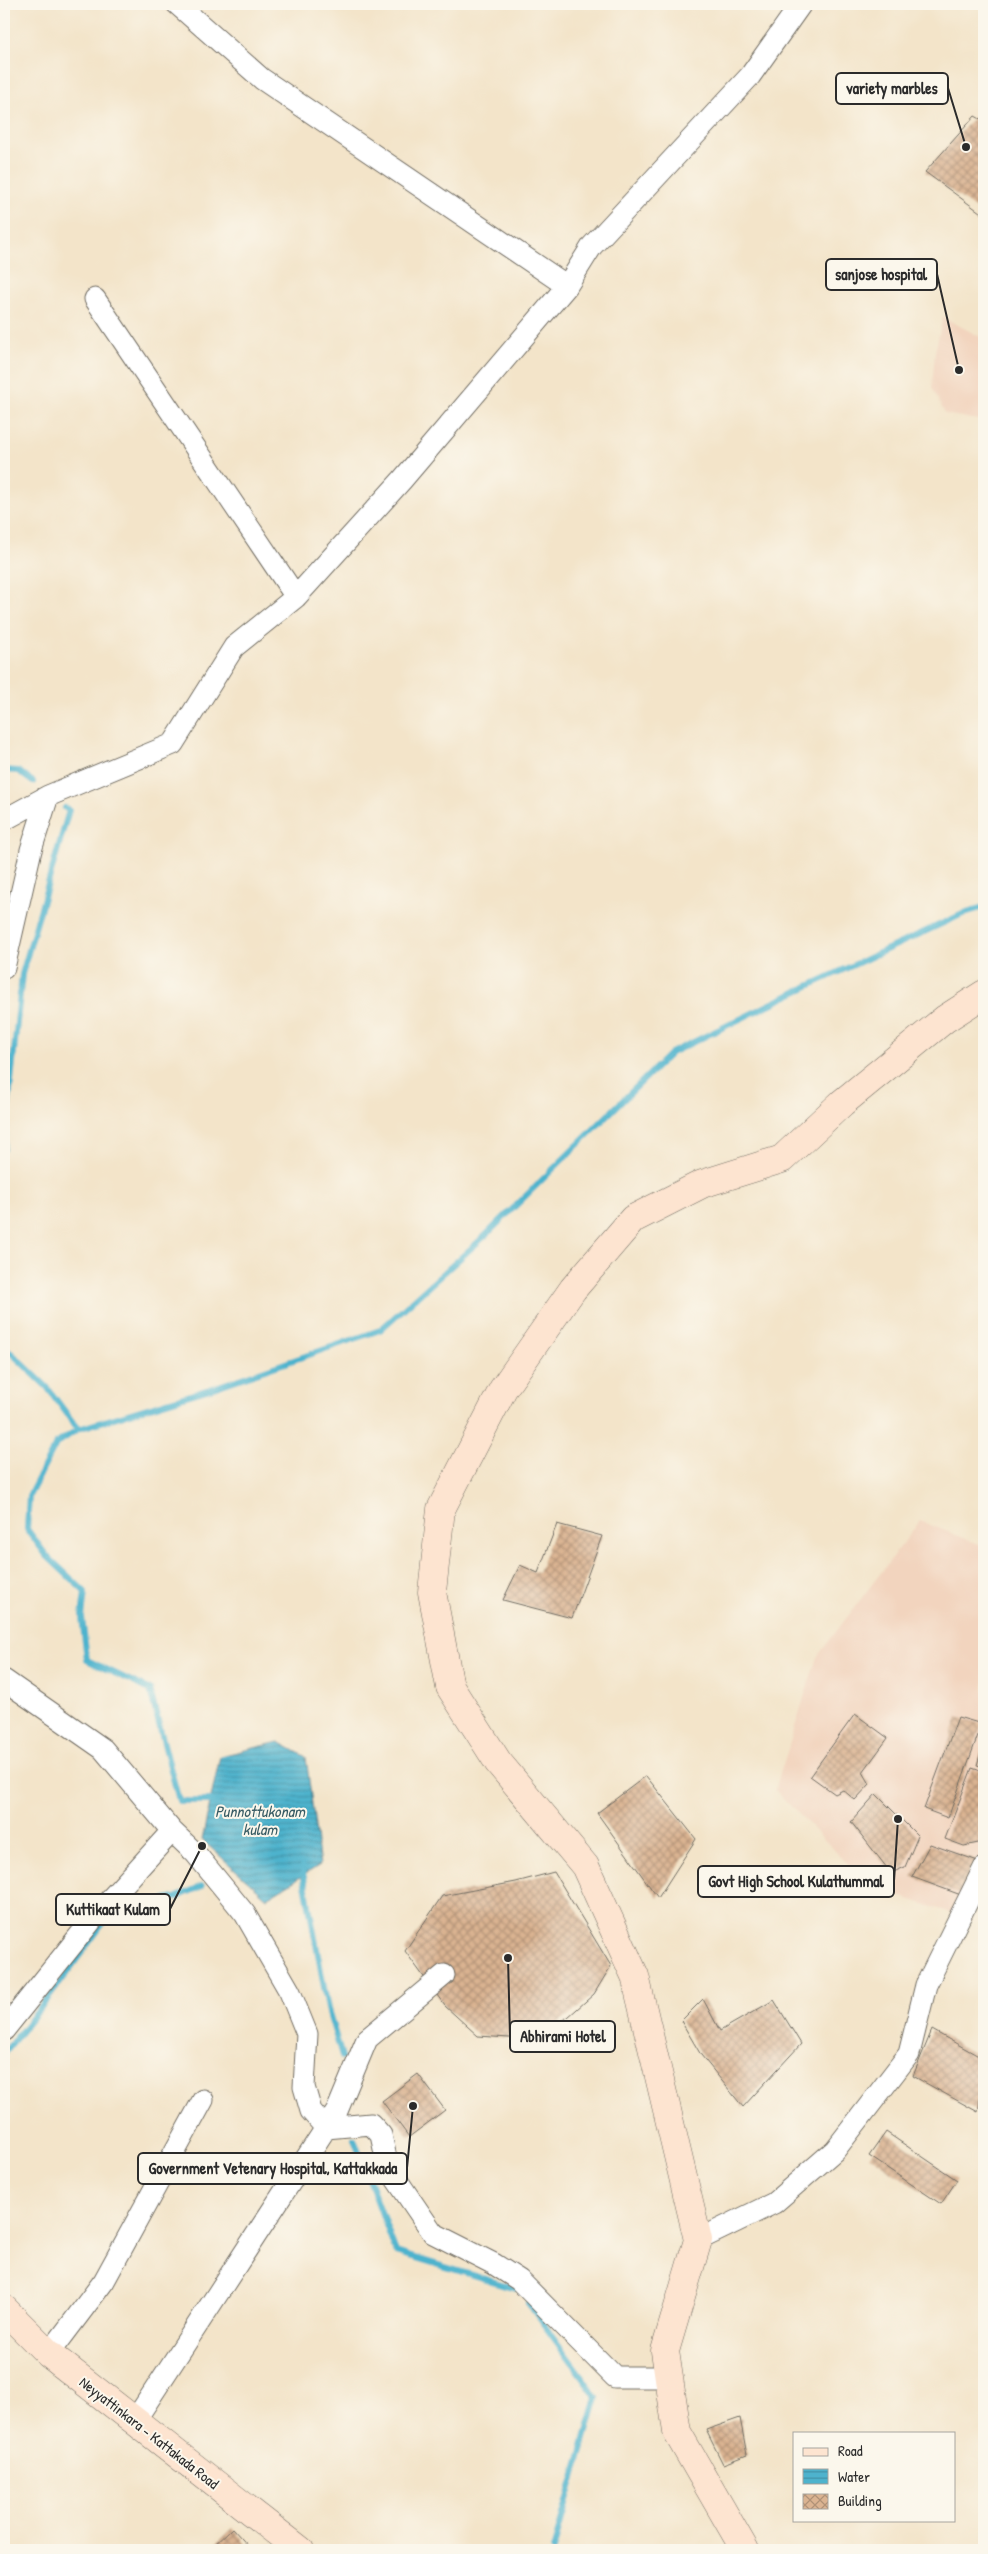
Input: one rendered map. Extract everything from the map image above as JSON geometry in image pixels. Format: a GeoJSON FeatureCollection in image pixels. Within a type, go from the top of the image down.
{"type":"FeatureCollection","features":[{"type":"Feature","properties":{"kind":"main road"},"geometry":{"type":"LineString","coordinates":[[744,2550],[677,2432],[665,2351],[698,2240],[635,1976],[585,1866],[498,1762],[450,1687],[432,1592],[441,1509],[503,1389],[573,1289],[633,1218],[702,1184],[782,1159],[842,1103],[937,1025],[984,994]]}},
{"type":"Feature","properties":{"kind":"main road","name":"Neyyattinkara - Kattakada Road"},"geometry":{"type":"LineString","coordinates":[[4,2308],[49,2354],[300,2550]]}},
{"type":"Feature","properties":{"kind":"street"},"geometry":{"type":"LineString","coordinates":[[177,4],[262,79],[567,286]]}},
{"type":"Feature","properties":{"kind":"street"},"geometry":{"type":"LineString","coordinates":[[4,820],[48,796],[173,744],[234,647],[296,596],[402,480],[567,286],[592,246],[750,76],[801,4]]}},
{"type":"Feature","properties":{"kind":"street"},"geometry":{"type":"LineString","coordinates":[[95,298],[296,596]]}},
{"type":"Feature","properties":{"kind":"street"},"geometry":{"type":"LineString","coordinates":[[4,968],[30,850],[48,796]]}},
{"type":"Feature","properties":{"kind":"street"},"geometry":{"type":"LineString","coordinates":[[4,1680],[103,1750],[172,1831],[196,1854],[245,1914],[290,1992],[307,2034],[304,2088],[311,2111],[326,2128]]}},
{"type":"Feature","properties":{"kind":"street"},"geometry":{"type":"LineString","coordinates":[[4,2030],[96,1915],[172,1831]]}},
{"type":"Feature","properties":{"kind":"street"},"geometry":{"type":"LineString","coordinates":[[698,2240],[774,2203],[836,2150],[909,2054],[926,1985],[984,1868]]}},
{"type":"Feature","properties":{"kind":"street"},"geometry":{"type":"LineString","coordinates":[[134,2422],[337,2112],[367,2039],[444,1975]]}},
{"type":"Feature","properties":{"kind":"street"},"geometry":{"type":"LineString","coordinates":[[49,2354],[104,2281],[204,2100]]}},
{"type":"Feature","properties":{"kind":"street"},"geometry":{"type":"LineString","coordinates":[[326,2128],[370,2124],[381,2135],[388,2167],[433,2233],[494,2264],[519,2280],[615,2377],[668,2377]]}},
{"type":"Feature","properties":{"kind":"shaded area"},"geometry":{"type":"Polygon","coordinates":[[[943,317],[984,339],[984,421],[945,414],[932,387],[935,352],[943,317]]]}},
{"type":"Feature","properties":{"kind":"shaded area"},"geometry":{"type":"Polygon","coordinates":[[[920,1521],[984,1546],[984,1854],[976,1875],[955,1914],[871,1887],[775,1790],[817,1657],[920,1521]]]}},
{"type":"Feature","properties":{"kind":"water","name":"Punnottukonam kulam"},"geometry":{"type":"Polygon","coordinates":[[[279,1742],[306,1757],[320,1865],[267,1898],[202,1840],[220,1756],[279,1742]]]}},
{"type":"Feature","properties":{"kind":"building"},"geometry":{"type":"Polygon","coordinates":[[[975,116],[984,121],[984,215],[925,172],[975,116]]]}},
{"type":"Feature","properties":{"kind":"building"},"geometry":{"type":"Polygon","coordinates":[[[557,1524],[602,1536],[572,1618],[503,1600],[520,1565],[538,1573],[557,1524]]]}},
{"type":"Feature","properties":{"kind":"building"},"geometry":{"type":"Polygon","coordinates":[[[855,1714],[888,1738],[863,1772],[870,1784],[855,1800],[843,1790],[835,1794],[810,1776],[855,1714]]]}},
{"type":"Feature","properties":{"kind":"building"},"geometry":{"type":"Polygon","coordinates":[[[958,1717],[982,1724],[948,1818],[924,1809],[958,1717]]]}},
{"type":"Feature","properties":{"kind":"building"},"geometry":{"type":"Polygon","coordinates":[[[984,1742],[984,1767],[977,1765],[984,1742]]]}},
{"type":"Feature","properties":{"kind":"building"},"geometry":{"type":"Polygon","coordinates":[[[972,1768],[984,1772],[984,1838],[983,1842],[964,1846],[945,1839],[972,1768]]]}},
{"type":"Feature","properties":{"kind":"building"},"geometry":{"type":"Polygon","coordinates":[[[646,1776],[696,1839],[658,1898],[597,1813],[646,1776]]]}},
{"type":"Feature","properties":{"kind":"building"},"geometry":{"type":"Polygon","coordinates":[[[876,1794],[918,1836],[905,1867],[891,1873],[851,1822],[876,1794]]]}},
{"type":"Feature","properties":{"kind":"building"},"geometry":{"type":"Polygon","coordinates":[[[930,1844],[978,1861],[961,1895],[912,1877],[930,1844]]]}},
{"type":"Feature","properties":{"kind":"building"},"geometry":{"type":"Polygon","coordinates":[[[554,1872],[611,1966],[594,1994],[568,2017],[525,2039],[478,2036],[445,2006],[405,1951],[442,1896],[516,1882],[554,1872]]]}},
{"type":"Feature","properties":{"kind":"building"},"geometry":{"type":"Polygon","coordinates":[[[703,1999],[720,2031],[774,2000],[801,2044],[743,2107],[701,2055],[681,2021],[703,1999]]]}},
{"type":"Feature","properties":{"kind":"building"},"geometry":{"type":"Polygon","coordinates":[[[932,2030],[984,2059],[984,2076],[978,2112],[913,2076],[932,2030]]]}},
{"type":"Feature","properties":{"kind":"building"},"geometry":{"type":"Polygon","coordinates":[[[418,2074],[445,2110],[409,2137],[382,2101],[418,2074]]]}},
{"type":"Feature","properties":{"kind":"building"},"geometry":{"type":"Polygon","coordinates":[[[886,2132],[957,2180],[941,2204],[869,2156],[886,2132]]]}},
{"type":"Feature","properties":{"kind":"building"},"geometry":{"type":"Polygon","coordinates":[[[740,2418],[747,2455],[723,2464],[706,2430],[740,2418]]]}},
{"type":"Feature","properties":{"kind":"building"},"geometry":{"type":"Polygon","coordinates":[[[232,2528],[252,2550],[209,2550],[232,2528]]]}},
{"type":"Feature","properties":{"kind":"waterway"},"geometry":{"type":"LineString","coordinates":[[4,770],[18,771],[33,782]]}},
{"type":"Feature","properties":{"kind":"waterway"},"geometry":{"type":"LineString","coordinates":[[4,1149],[22,974],[69,810],[65,808]]}},
{"type":"Feature","properties":{"kind":"waterway"},"geometry":{"type":"LineString","coordinates":[[78,1429],[213,1388],[380,1330],[486,1235],[671,1053],[785,997],[967,912],[984,907]]}},
{"type":"Feature","properties":{"kind":"waterway"},"geometry":{"type":"LineString","coordinates":[[4,1346],[47,1387],[78,1429],[56,1444],[29,1496],[27,1529],[46,1555],[85,1592],[82,1617],[87,1660],[150,1690],[179,1801],[217,1801]]}},
{"type":"Feature","properties":{"kind":"waterway"},"geometry":{"type":"LineString","coordinates":[[302,1867],[328,2009],[342,2057]]}},
{"type":"Feature","properties":{"kind":"waterway"},"geometry":{"type":"LineString","coordinates":[[4,2053],[50,1996],[112,1911],[175,1898],[202,1886]]}},
{"type":"Feature","properties":{"kind":"waterway"},"geometry":{"type":"LineString","coordinates":[[354,2139],[396,2252],[515,2288]]}},
{"type":"Feature","properties":{"kind":"waterway"},"geometry":{"type":"LineString","coordinates":[[528,2303],[597,2397],[553,2550]]}},
{"type":"Feature","properties":{"kind":"place","name":"variety marbles"},"geometry":{"type":"Point","coordinates":[966,147]}},
{"type":"Feature","properties":{"kind":"place","name":"sanjose hospital"},"geometry":{"type":"Point","coordinates":[959,370]}},
{"type":"Feature","properties":{"kind":"place","name":"Govt High School Kulathummal"},"geometry":{"type":"Point","coordinates":[898,1819]}},
{"type":"Feature","properties":{"kind":"place","name":"Kuttikaat Kulam"},"geometry":{"type":"Point","coordinates":[202,1846]}},
{"type":"Feature","properties":{"kind":"place","name":"Abhirami Hotel"},"geometry":{"type":"Point","coordinates":[508,1958]}},
{"type":"Feature","properties":{"kind":"place","name":"Government Vetenary Hospital, Kattakkada"},"geometry":{"type":"Point","coordinates":[413,2106]}}]}
